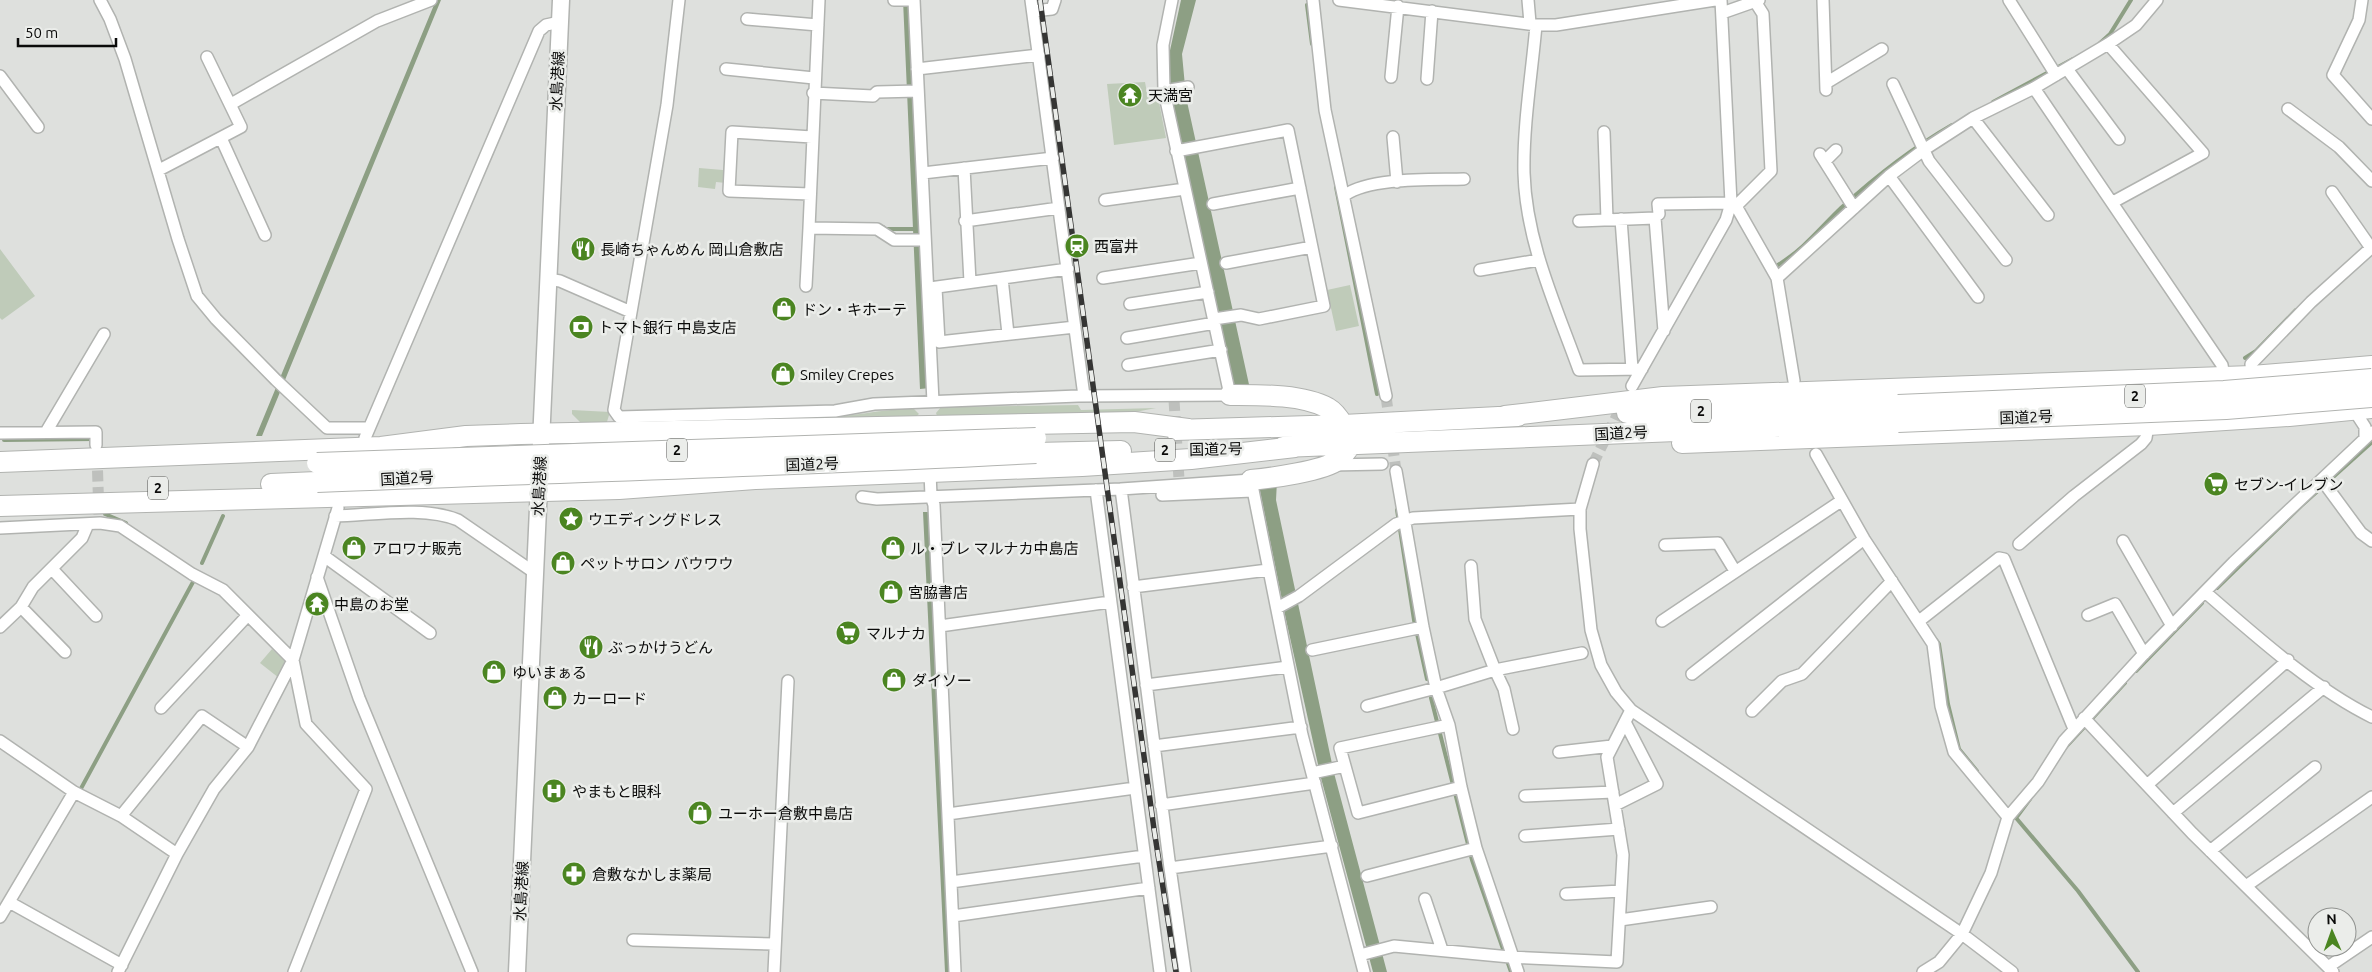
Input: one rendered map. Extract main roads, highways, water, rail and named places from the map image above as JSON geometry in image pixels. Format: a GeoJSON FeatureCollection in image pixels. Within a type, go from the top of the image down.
{"type":"FeatureCollection","features":[{"type":"Feature","properties":{"kind":"highway"},"geometry":{"type":"LineString","coordinates":[[1504,416],[1663,397],[2252,376],[2372,366]]}},
{"type":"Feature","properties":{"kind":"highway"},"geometry":{"type":"LineString","coordinates":[[2202,378],[2204,422]]}},
{"type":"Feature","properties":{"kind":"highway","name":"国道2号"},"geometry":{"type":"LineString","coordinates":[[1036,445],[1295,447],[1594,434],[2372,379]]}},
{"type":"Feature","properties":{"kind":"highway"},"geometry":{"type":"LineString","coordinates":[[1230,394],[1276,396],[1316,404],[1333,411],[1343,425]]}},
{"type":"Feature","properties":{"kind":"highway","name":"国道2号"},"geometry":{"type":"LineString","coordinates":[[0,475],[573,471],[822,464],[1188,429],[1343,425],[1504,416],[2226,408],[2372,397]]}},
{"type":"Feature","properties":{"kind":"highway"},"geometry":{"type":"LineString","coordinates":[[1594,434],[1630,445],[1782,441],[2148,426],[2363,409]]}},
{"type":"Feature","properties":{"kind":"highway"},"geometry":{"type":"LineString","coordinates":[[0,462],[381,448],[466,436],[929,428],[1134,422],[1188,429]]}},
{"type":"Feature","properties":{"kind":"highway"},"geometry":{"type":"LineString","coordinates":[[1252,485],[1329,464],[1338,460],[1351,445]]}},
{"type":"Feature","properties":{"kind":"highway"},"geometry":{"type":"LineString","coordinates":[[0,506],[671,486],[756,480],[1191,459],[1295,447]]}},
{"type":"Feature","properties":{"kind":"highway","name":"国道2号"},"geometry":{"type":"LineString","coordinates":[[0,493],[317,473]]}},
{"type":"Feature","properties":{"kind":"main road","name":"水島港線"},"geometry":{"type":"LineString","coordinates":[[517,972],[561,0]]}},
{"type":"Feature","properties":{"kind":"waterway"},"geometry":{"type":"LineString","coordinates":[[2100,43],[2110,34],[2131,0]]}},
{"type":"Feature","properties":{"kind":"waterway"},"geometry":{"type":"LineString","coordinates":[[1307,5],[1312,44]]}},
{"type":"Feature","properties":{"kind":"waterway"},"geometry":{"type":"LineString","coordinates":[[1993,102],[2073,59]]}},
{"type":"Feature","properties":{"kind":"waterway"},"geometry":{"type":"LineString","coordinates":[[1778,265],[1804,245],[1867,185],[1908,153],[1952,125]]}},
{"type":"Feature","properties":{"kind":"waterway"},"geometry":{"type":"LineString","coordinates":[[1336,187],[1377,394]]}},
{"type":"Feature","properties":{"kind":"waterway"},"geometry":{"type":"LineString","coordinates":[[883,227],[885,229],[915,229]]}},
{"type":"Feature","properties":{"kind":"waterway"},"geometry":{"type":"LineString","coordinates":[[2245,358],[2256,351],[2296,310]]}},
{"type":"Feature","properties":{"kind":"waterway"},"geometry":{"type":"LineString","coordinates":[[4,440],[94,439]]}},
{"type":"Feature","properties":{"kind":"waterway"},"geometry":{"type":"LineString","coordinates":[[2217,588],[2301,506],[2372,442]]}},
{"type":"Feature","properties":{"kind":"waterway"},"geometry":{"type":"LineString","coordinates":[[1397,510],[1414,620],[1427,679]]}},
{"type":"Feature","properties":{"kind":"waterway"},"geometry":{"type":"LineString","coordinates":[[105,514],[126,523]]}},
{"type":"Feature","properties":{"kind":"waterway"},"geometry":{"type":"LineString","coordinates":[[202,563],[223,516]]}},
{"type":"Feature","properties":{"kind":"waterway"},"geometry":{"type":"LineString","coordinates":[[78,794],[193,582]]}},
{"type":"Feature","properties":{"kind":"waterway"},"geometry":{"type":"LineString","coordinates":[[2136,671],[2202,603]]}},
{"type":"Feature","properties":{"kind":"waterway"},"geometry":{"type":"LineString","coordinates":[[1936,640],[1939,644],[1948,704],[1959,749],[1977,771]]}},
{"type":"Feature","properties":{"kind":"waterway"},"geometry":{"type":"LineString","coordinates":[[2065,748],[2125,683]]}},
{"type":"Feature","properties":{"kind":"waterway"},"geometry":{"type":"LineString","coordinates":[[1431,698],[1472,860],[1511,972]]}},
{"type":"Feature","properties":{"kind":"waterway"},"geometry":{"type":"LineString","coordinates":[[2016,818],[2030,799]]}},
{"type":"Feature","properties":{"kind":"waterway"},"geometry":{"type":"LineString","coordinates":[[2017,819],[2078,891],[2138,972]]}},
{"type":"Feature","properties":{"kind":"tunnel"},"geometry":{"type":"LineString","coordinates":[[1386,396],[1396,471]]}},
{"type":"Feature","properties":{"kind":"tunnel"},"geometry":{"type":"LineString","coordinates":[[1174,400],[1179,479]]}},
{"type":"Feature","properties":{"kind":"tunnel"},"geometry":{"type":"LineString","coordinates":[[1593,464],[1624,401]]}},
{"type":"Feature","properties":{"kind":"tunnel"},"geometry":{"type":"LineString","coordinates":[[97,454],[99,516]]}},
{"type":"Feature","properties":{"kind":"railway"},"geometry":{"type":"LineString","coordinates":[[1040,0],[1154,829],[1176,972]]}},
{"type":"Feature","properties":{"kind":"place","name":"天満宮"},"geometry":{"type":"Point","coordinates":[1130,95]}},
{"type":"Feature","properties":{"kind":"place","name":"西富井"},"geometry":{"type":"Point","coordinates":[1077,246]}},
{"type":"Feature","properties":{"kind":"place","name":"長崎ちゃんめん 岡山倉敷店"},"geometry":{"type":"Point","coordinates":[583,249]}},
{"type":"Feature","properties":{"kind":"place","name":"ドン・キホーテ"},"geometry":{"type":"Point","coordinates":[784,309]}},
{"type":"Feature","properties":{"kind":"place","name":"トマト銀行 中島支店"},"geometry":{"type":"Point","coordinates":[581,327]}},
{"type":"Feature","properties":{"kind":"place","name":"Smiley Crepes"},"geometry":{"type":"Point","coordinates":[783,374]}},
{"type":"Feature","properties":{"kind":"place","name":"セブン-イレブン"},"geometry":{"type":"Point","coordinates":[2216,484]}},
{"type":"Feature","properties":{"kind":"place","name":"ウエディングドレス"},"geometry":{"type":"Point","coordinates":[571,519]}},
{"type":"Feature","properties":{"kind":"place","name":"アロワナ販売"},"geometry":{"type":"Point","coordinates":[354,548]}},
{"type":"Feature","properties":{"kind":"place","name":"ル・ブレ マルナカ中島店"},"geometry":{"type":"Point","coordinates":[893,548]}},
{"type":"Feature","properties":{"kind":"place","name":"ペットサロン バウワウ"},"geometry":{"type":"Point","coordinates":[563,563]}},
{"type":"Feature","properties":{"kind":"place","name":"宮脇書店"},"geometry":{"type":"Point","coordinates":[891,592]}},
{"type":"Feature","properties":{"kind":"place","name":"中島のお堂"},"geometry":{"type":"Point","coordinates":[317,604]}},
{"type":"Feature","properties":{"kind":"place","name":"マルナカ"},"geometry":{"type":"Point","coordinates":[848,633]}},
{"type":"Feature","properties":{"kind":"place","name":"ぶっかけうどん"},"geometry":{"type":"Point","coordinates":[591,647]}},
{"type":"Feature","properties":{"kind":"place","name":"ゆいまぁる"},"geometry":{"type":"Point","coordinates":[494,672]}},
{"type":"Feature","properties":{"kind":"place","name":"ダイソー"},"geometry":{"type":"Point","coordinates":[894,680]}},
{"type":"Feature","properties":{"kind":"place","name":"カーロード"},"geometry":{"type":"Point","coordinates":[555,698]}},
{"type":"Feature","properties":{"kind":"place","name":"やまもと眼科"},"geometry":{"type":"Point","coordinates":[554,791]}},
{"type":"Feature","properties":{"kind":"place","name":"ユーホー倉敷中島店"},"geometry":{"type":"Point","coordinates":[700,813]}},
{"type":"Feature","properties":{"kind":"place","name":"倉敷なかしま薬局"},"geometry":{"type":"Point","coordinates":[574,874]}}]}
